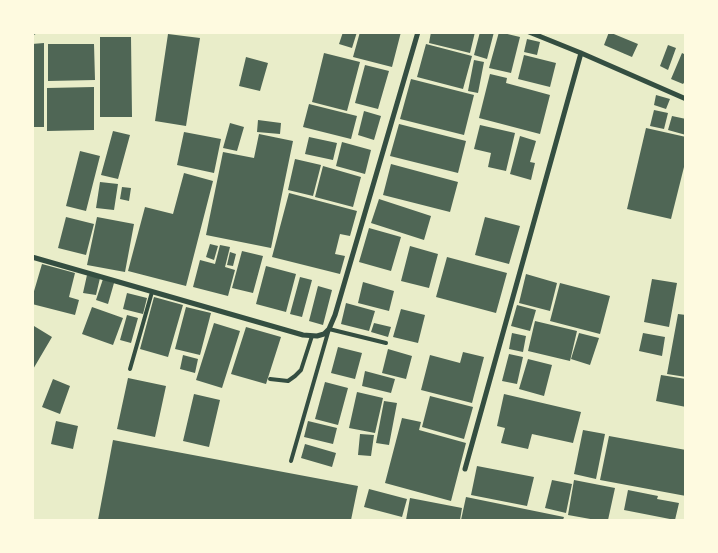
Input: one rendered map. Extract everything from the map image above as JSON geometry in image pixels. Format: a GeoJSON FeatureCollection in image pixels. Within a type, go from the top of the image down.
{"type":"FeatureCollection","features":[{"type":"Feature","properties":{"kind":"street"},"geometry":{"type":"LineString","coordinates":[[32,257],[303,335],[317,336],[324,334],[329,329],[336,315],[418,32]]}},
{"type":"Feature","properties":{"kind":"street"},"geometry":{"type":"LineString","coordinates":[[529,32],[686,99]]}},
{"type":"Feature","properties":{"kind":"street"},"geometry":{"type":"LineString","coordinates":[[465,469],[581,53]]}},
{"type":"Feature","properties":{"kind":"lane"},"geometry":{"type":"LineString","coordinates":[[130,369],[152,292]]}},
{"type":"Feature","properties":{"kind":"lane"},"geometry":{"type":"LineString","coordinates":[[291,461],[329,329],[386,343]]}},
{"type":"Feature","properties":{"kind":"lane"},"geometry":{"type":"LineString","coordinates":[[270,379],[288,381],[301,370],[312,336]]}},
{"type":"Feature","properties":{"kind":"building"},"geometry":{"type":"Polygon","coordinates":[[[343,32],[357,32],[352,48],[339,44],[343,32]]]}},
{"type":"Feature","properties":{"kind":"building"},"geometry":{"type":"Polygon","coordinates":[[[360,32],[401,32],[392,67],[353,57],[360,32]]]}},
{"type":"Feature","properties":{"kind":"building"},"geometry":{"type":"Polygon","coordinates":[[[431,32],[475,32],[470,53],[429,43],[431,32]]]}},
{"type":"Feature","properties":{"kind":"building"},"geometry":{"type":"Polygon","coordinates":[[[480,32],[494,32],[487,59],[474,55],[480,32]]]}},
{"type":"Feature","properties":{"kind":"building"},"geometry":{"type":"Polygon","coordinates":[[[499,32],[520,37],[511,73],[489,68],[499,32]]]}},
{"type":"Feature","properties":{"kind":"building"},"geometry":{"type":"Polygon","coordinates":[[[609,32],[638,44],[632,57],[604,45],[609,32]]]}},
{"type":"Feature","properties":{"kind":"building"},"geometry":{"type":"Polygon","coordinates":[[[168,34],[200,38],[186,126],[155,121],[168,34]]]}},
{"type":"Feature","properties":{"kind":"building"},"geometry":{"type":"Polygon","coordinates":[[[100,37],[131,37],[132,117],[100,117],[100,37]]]}},
{"type":"Feature","properties":{"kind":"building"},"geometry":{"type":"Polygon","coordinates":[[[527,39],[540,42],[537,55],[524,52],[527,39]]]}},
{"type":"Feature","properties":{"kind":"building"},"geometry":{"type":"Polygon","coordinates":[[[44,43],[44,127],[32,127],[32,44],[44,43]]]}},
{"type":"Feature","properties":{"kind":"building"},"geometry":{"type":"Polygon","coordinates":[[[48,44],[94,44],[95,80],[48,81],[48,44]]]}},
{"type":"Feature","properties":{"kind":"building"},"geometry":{"type":"Polygon","coordinates":[[[426,44],[472,56],[463,89],[417,77],[426,44]]]}},
{"type":"Feature","properties":{"kind":"building"},"geometry":{"type":"Polygon","coordinates":[[[668,45],[676,48],[668,70],[660,66],[668,45]]]}},
{"type":"Feature","properties":{"kind":"building"},"geometry":{"type":"Polygon","coordinates":[[[324,53],[360,62],[347,111],[312,102],[324,53]]]}},
{"type":"Feature","properties":{"kind":"building"},"geometry":{"type":"Polygon","coordinates":[[[682,53],[686,55],[686,80],[683,84],[671,79],[682,53]]]}},
{"type":"Feature","properties":{"kind":"building"},"geometry":{"type":"Polygon","coordinates":[[[524,55],[556,63],[550,87],[518,79],[524,55]]]}},
{"type":"Feature","properties":{"kind":"building"},"geometry":{"type":"Polygon","coordinates":[[[246,57],[268,63],[260,91],[239,86],[246,57]]]}},
{"type":"Feature","properties":{"kind":"building"},"geometry":{"type":"Polygon","coordinates":[[[474,60],[484,62],[478,93],[468,91],[474,60]]]}},
{"type":"Feature","properties":{"kind":"building"},"geometry":{"type":"Polygon","coordinates":[[[365,65],[389,71],[378,109],[355,103],[365,65]]]}},
{"type":"Feature","properties":{"kind":"building"},"geometry":{"type":"Polygon","coordinates":[[[490,74],[507,78],[506,83],[550,95],[540,134],[479,118],[490,74]]]}},
{"type":"Feature","properties":{"kind":"building"},"geometry":{"type":"Polygon","coordinates":[[[411,79],[474,95],[464,135],[400,119],[411,79]]]}},
{"type":"Feature","properties":{"kind":"building"},"geometry":{"type":"Polygon","coordinates":[[[94,87],[94,130],[47,131],[47,88],[94,87]]]}},
{"type":"Feature","properties":{"kind":"building"},"geometry":{"type":"Polygon","coordinates":[[[656,95],[670,99],[666,109],[654,105],[656,95]]]}},
{"type":"Feature","properties":{"kind":"building"},"geometry":{"type":"Polygon","coordinates":[[[309,104],[357,116],[351,139],[303,127],[309,104]]]}},
{"type":"Feature","properties":{"kind":"building"},"geometry":{"type":"Polygon","coordinates":[[[654,110],[668,113],[664,129],[650,126],[654,110]]]}},
{"type":"Feature","properties":{"kind":"building"},"geometry":{"type":"Polygon","coordinates":[[[364,111],[381,116],[374,140],[358,135],[364,111]]]}},
{"type":"Feature","properties":{"kind":"building"},"geometry":{"type":"Polygon","coordinates":[[[672,116],[686,119],[686,135],[668,130],[672,116]]]}},
{"type":"Feature","properties":{"kind":"building"},"geometry":{"type":"Polygon","coordinates":[[[258,120],[281,123],[280,134],[257,132],[258,120]]]}},
{"type":"Feature","properties":{"kind":"building"},"geometry":{"type":"Polygon","coordinates":[[[230,123],[244,127],[237,151],[223,148],[230,123]]]}},
{"type":"Feature","properties":{"kind":"building"},"geometry":{"type":"Polygon","coordinates":[[[399,124],[466,141],[458,173],[390,156],[399,124]]]}},
{"type":"Feature","properties":{"kind":"building"},"geometry":{"type":"Polygon","coordinates":[[[480,125],[515,133],[506,171],[488,167],[491,153],[474,149],[480,125]]]}},
{"type":"Feature","properties":{"kind":"building"},"geometry":{"type":"Polygon","coordinates":[[[646,128],[686,137],[686,159],[671,219],[627,209],[646,128]]]}},
{"type":"Feature","properties":{"kind":"building"},"geometry":{"type":"Polygon","coordinates":[[[113,131],[130,135],[118,179],[101,175],[113,131]]]}},
{"type":"Feature","properties":{"kind":"building"},"geometry":{"type":"Polygon","coordinates":[[[184,132],[221,139],[214,173],[177,165],[184,132]]]}},
{"type":"Feature","properties":{"kind":"building"},"geometry":{"type":"Polygon","coordinates":[[[259,134],[293,141],[271,248],[206,235],[223,152],[254,158],[259,134]]]}},
{"type":"Feature","properties":{"kind":"building"},"geometry":{"type":"Polygon","coordinates":[[[520,136],[536,141],[530,162],[535,163],[531,180],[510,174],[520,136]]]}},
{"type":"Feature","properties":{"kind":"building"},"geometry":{"type":"Polygon","coordinates":[[[309,137],[337,143],[333,160],[305,154],[309,137]]]}},
{"type":"Feature","properties":{"kind":"building"},"geometry":{"type":"Polygon","coordinates":[[[342,142],[371,150],[365,174],[336,166],[342,142]]]}},
{"type":"Feature","properties":{"kind":"building"},"geometry":{"type":"Polygon","coordinates":[[[80,151],[100,156],[86,211],[66,206],[80,151]]]}},
{"type":"Feature","properties":{"kind":"building"},"geometry":{"type":"Polygon","coordinates":[[[295,159],[321,165],[313,196],[288,190],[295,159]]]}},
{"type":"Feature","properties":{"kind":"building"},"geometry":{"type":"Polygon","coordinates":[[[391,164],[458,182],[450,212],[383,195],[391,164]]]}},
{"type":"Feature","properties":{"kind":"building"},"geometry":{"type":"Polygon","coordinates":[[[323,166],[361,177],[353,207],[315,197],[323,166]]]}},
{"type":"Feature","properties":{"kind":"building"},"geometry":{"type":"Polygon","coordinates":[[[184,173],[213,181],[186,286],[128,271],[145,207],[173,214],[184,173]]]}},
{"type":"Feature","properties":{"kind":"building"},"geometry":{"type":"Polygon","coordinates":[[[100,182],[118,184],[114,210],[96,208],[100,182]]]}},
{"type":"Feature","properties":{"kind":"building"},"geometry":{"type":"Polygon","coordinates":[[[122,187],[131,188],[129,201],[120,199],[122,187]]]}},
{"type":"Feature","properties":{"kind":"building"},"geometry":{"type":"Polygon","coordinates":[[[289,193],[357,211],[350,236],[340,234],[335,254],[345,256],[340,274],[272,257],[289,193]]]}},
{"type":"Feature","properties":{"kind":"building"},"geometry":{"type":"Polygon","coordinates":[[[379,199],[431,216],[424,240],[371,223],[379,199]]]}},
{"type":"Feature","properties":{"kind":"building"},"geometry":{"type":"Polygon","coordinates":[[[66,217],[94,224],[86,255],[58,248],[66,217]]]}},
{"type":"Feature","properties":{"kind":"building"},"geometry":{"type":"Polygon","coordinates":[[[97,217],[134,224],[125,272],[87,265],[97,217]]]}},
{"type":"Feature","properties":{"kind":"building"},"geometry":{"type":"Polygon","coordinates":[[[485,217],[520,226],[509,264],[475,255],[485,217]]]}},
{"type":"Feature","properties":{"kind":"building"},"geometry":{"type":"Polygon","coordinates":[[[369,228],[401,237],[391,271],[359,262],[369,228]]]}},
{"type":"Feature","properties":{"kind":"building"},"geometry":{"type":"Polygon","coordinates":[[[210,244],[218,246],[214,260],[206,257],[210,244]]]}},
{"type":"Feature","properties":{"kind":"building"},"geometry":{"type":"Polygon","coordinates":[[[220,245],[230,247],[225,267],[235,270],[228,296],[193,287],[200,260],[215,264],[220,245]]]}},
{"type":"Feature","properties":{"kind":"building"},"geometry":{"type":"Polygon","coordinates":[[[410,246],[438,254],[429,288],[401,281],[410,246]]]}},
{"type":"Feature","properties":{"kind":"building"},"geometry":{"type":"Polygon","coordinates":[[[242,251],[263,256],[253,293],[232,288],[242,251]]]}},
{"type":"Feature","properties":{"kind":"building"},"geometry":{"type":"Polygon","coordinates":[[[230,252],[236,254],[233,266],[227,265],[230,252]]]}},
{"type":"Feature","properties":{"kind":"building"},"geometry":{"type":"Polygon","coordinates":[[[447,257],[507,273],[496,313],[436,297],[447,257]]]}},
{"type":"Feature","properties":{"kind":"building"},"geometry":{"type":"Polygon","coordinates":[[[42,264],[75,273],[69,297],[79,300],[75,315],[32,304],[42,264]]]}},
{"type":"Feature","properties":{"kind":"building"},"geometry":{"type":"Polygon","coordinates":[[[266,266],[296,274],[286,312],[256,304],[266,266]]]}},
{"type":"Feature","properties":{"kind":"building"},"geometry":{"type":"Polygon","coordinates":[[[526,274],[557,283],[550,311],[519,303],[526,274]]]}},
{"type":"Feature","properties":{"kind":"building"},"geometry":{"type":"Polygon","coordinates":[[[87,275],[100,278],[96,295],[83,293],[87,275]]]}},
{"type":"Feature","properties":{"kind":"building"},"geometry":{"type":"Polygon","coordinates":[[[300,277],[312,280],[302,317],[290,314],[300,277]]]}},
{"type":"Feature","properties":{"kind":"building"},"geometry":{"type":"Polygon","coordinates":[[[103,279],[114,283],[108,304],[96,300],[103,279]]]}},
{"type":"Feature","properties":{"kind":"building"},"geometry":{"type":"Polygon","coordinates":[[[652,279],[677,283],[669,327],[644,322],[652,279]]]}},
{"type":"Feature","properties":{"kind":"building"},"geometry":{"type":"Polygon","coordinates":[[[363,282],[394,291],[389,311],[358,303],[363,282]]]}},
{"type":"Feature","properties":{"kind":"building"},"geometry":{"type":"Polygon","coordinates":[[[560,283],[610,296],[600,334],[550,321],[560,283]]]}},
{"type":"Feature","properties":{"kind":"building"},"geometry":{"type":"Polygon","coordinates":[[[318,286],[332,290],[323,325],[309,321],[318,286]]]}},
{"type":"Feature","properties":{"kind":"building"},"geometry":{"type":"Polygon","coordinates":[[[127,293],[147,298],[143,314],[123,309],[127,293]]]}},
{"type":"Feature","properties":{"kind":"building"},"geometry":{"type":"Polygon","coordinates":[[[154,297],[183,305],[168,357],[140,349],[154,297]]]}},
{"type":"Feature","properties":{"kind":"building"},"geometry":{"type":"Polygon","coordinates":[[[346,303],[375,311],[369,331],[341,324],[346,303]]]}},
{"type":"Feature","properties":{"kind":"building"},"geometry":{"type":"Polygon","coordinates":[[[517,305],[536,310],[530,331],[511,326],[517,305]]]}},
{"type":"Feature","properties":{"kind":"building"},"geometry":{"type":"Polygon","coordinates":[[[92,307],[123,318],[113,345],[82,334],[92,307]]]}},
{"type":"Feature","properties":{"kind":"building"},"geometry":{"type":"Polygon","coordinates":[[[186,307],[211,313],[200,355],[175,349],[186,307]]]}},
{"type":"Feature","properties":{"kind":"building"},"geometry":{"type":"Polygon","coordinates":[[[401,309],[425,315],[418,343],[393,337],[401,309]]]}},
{"type":"Feature","properties":{"kind":"building"},"geometry":{"type":"Polygon","coordinates":[[[678,314],[686,315],[686,377],[667,374],[678,314]]]}},
{"type":"Feature","properties":{"kind":"building"},"geometry":{"type":"Polygon","coordinates":[[[127,315],[138,318],[131,343],[120,340],[127,315]]]}},
{"type":"Feature","properties":{"kind":"building"},"geometry":{"type":"Polygon","coordinates":[[[535,321],[577,331],[570,361],[528,351],[535,321]]]}},
{"type":"Feature","properties":{"kind":"building"},"geometry":{"type":"Polygon","coordinates":[[[214,323],[240,331],[222,388],[196,380],[214,323]]]}},
{"type":"Feature","properties":{"kind":"building"},"geometry":{"type":"Polygon","coordinates":[[[374,323],[391,327],[388,337],[371,332],[374,323]]]}},
{"type":"Feature","properties":{"kind":"building"},"geometry":{"type":"Polygon","coordinates":[[[34,326],[52,337],[32,371],[32,328],[34,326]]]}},
{"type":"Feature","properties":{"kind":"building"},"geometry":{"type":"Polygon","coordinates":[[[246,327],[281,337],[266,384],[231,374],[246,327]]]}},
{"type":"Feature","properties":{"kind":"building"},"geometry":{"type":"Polygon","coordinates":[[[512,333],[526,336],[523,352],[509,349],[512,333]]]}},
{"type":"Feature","properties":{"kind":"building"},"geometry":{"type":"Polygon","coordinates":[[[579,333],[599,338],[590,365],[571,359],[579,333]]]}},
{"type":"Feature","properties":{"kind":"building"},"geometry":{"type":"Polygon","coordinates":[[[643,333],[665,337],[662,356],[639,351],[643,333]]]}},
{"type":"Feature","properties":{"kind":"building"},"geometry":{"type":"Polygon","coordinates":[[[338,347],[362,353],[355,379],[331,373],[338,347]]]}},
{"type":"Feature","properties":{"kind":"building"},"geometry":{"type":"Polygon","coordinates":[[[388,349],[412,356],[406,379],[382,373],[388,349]]]}},
{"type":"Feature","properties":{"kind":"building"},"geometry":{"type":"Polygon","coordinates":[[[463,352],[484,357],[472,403],[421,390],[430,355],[460,363],[463,352]]]}},
{"type":"Feature","properties":{"kind":"building"},"geometry":{"type":"Polygon","coordinates":[[[509,354],[523,357],[517,384],[502,381],[509,354]]]}},
{"type":"Feature","properties":{"kind":"building"},"geometry":{"type":"Polygon","coordinates":[[[183,355],[198,359],[195,373],[180,369],[183,355]]]}},
{"type":"Feature","properties":{"kind":"building"},"geometry":{"type":"Polygon","coordinates":[[[528,359],[552,365],[544,396],[519,389],[528,359]]]}},
{"type":"Feature","properties":{"kind":"building"},"geometry":{"type":"Polygon","coordinates":[[[365,371],[395,379],[391,393],[362,386],[365,371]]]}},
{"type":"Feature","properties":{"kind":"building"},"geometry":{"type":"Polygon","coordinates":[[[661,375],[686,379],[686,407],[656,401],[661,375]]]}},
{"type":"Feature","properties":{"kind":"building"},"geometry":{"type":"Polygon","coordinates":[[[128,378],[166,386],[155,437],[117,429],[128,378]]]}},
{"type":"Feature","properties":{"kind":"building"},"geometry":{"type":"Polygon","coordinates":[[[53,379],[70,386],[60,414],[42,407],[53,379]]]}},
{"type":"Feature","properties":{"kind":"building"},"geometry":{"type":"Polygon","coordinates":[[[325,382],[348,388],[338,425],[315,419],[325,382]]]}},
{"type":"Feature","properties":{"kind":"building"},"geometry":{"type":"Polygon","coordinates":[[[357,392],[383,398],[375,433],[349,428],[357,392]]]}},
{"type":"Feature","properties":{"kind":"building"},"geometry":{"type":"Polygon","coordinates":[[[194,394],[220,400],[209,447],[183,441],[194,394]]]}},
{"type":"Feature","properties":{"kind":"building"},"geometry":{"type":"Polygon","coordinates":[[[504,394],[581,412],[573,443],[532,434],[528,449],[501,443],[505,428],[497,426],[504,394]]]}},
{"type":"Feature","properties":{"kind":"building"},"geometry":{"type":"Polygon","coordinates":[[[430,396],[473,407],[464,439],[422,427],[430,396]]]}},
{"type":"Feature","properties":{"kind":"building"},"geometry":{"type":"Polygon","coordinates":[[[384,401],[397,403],[389,445],[376,443],[384,401]]]}},
{"type":"Feature","properties":{"kind":"building"},"geometry":{"type":"Polygon","coordinates":[[[402,418],[421,422],[419,430],[466,443],[451,501],[385,483],[402,418]]]}},
{"type":"Feature","properties":{"kind":"building"},"geometry":{"type":"Polygon","coordinates":[[[56,421],[78,426],[73,449],[51,444],[56,421]]]}},
{"type":"Feature","properties":{"kind":"building"},"geometry":{"type":"Polygon","coordinates":[[[308,421],[337,428],[333,444],[304,437],[308,421]]]}},
{"type":"Feature","properties":{"kind":"building"},"geometry":{"type":"Polygon","coordinates":[[[583,430],[605,434],[596,479],[574,474],[583,430]]]}},
{"type":"Feature","properties":{"kind":"building"},"geometry":{"type":"Polygon","coordinates":[[[360,434],[374,435],[371,456],[358,455],[360,434]]]}},
{"type":"Feature","properties":{"kind":"building"},"geometry":{"type":"Polygon","coordinates":[[[609,436],[686,450],[686,496],[600,480],[609,436]]]}},
{"type":"Feature","properties":{"kind":"building"},"geometry":{"type":"Polygon","coordinates":[[[113,440],[358,486],[351,520],[98,520],[113,440]]]}},
{"type":"Feature","properties":{"kind":"building"},"geometry":{"type":"Polygon","coordinates":[[[305,444],[336,453],[332,467],[301,458],[305,444]]]}},
{"type":"Feature","properties":{"kind":"building"},"geometry":{"type":"Polygon","coordinates":[[[477,466],[534,477],[527,506],[471,495],[477,466]]]}},
{"type":"Feature","properties":{"kind":"building"},"geometry":{"type":"Polygon","coordinates":[[[552,480],[572,484],[566,513],[545,508],[552,480]]]}},
{"type":"Feature","properties":{"kind":"building"},"geometry":{"type":"Polygon","coordinates":[[[574,480],[615,488],[608,520],[568,515],[574,480]]]}},
{"type":"Feature","properties":{"kind":"building"},"geometry":{"type":"Polygon","coordinates":[[[369,489],[407,499],[402,517],[364,507],[369,489]]]}},
{"type":"Feature","properties":{"kind":"building"},"geometry":{"type":"Polygon","coordinates":[[[628,490],[658,496],[657,499],[679,503],[675,520],[624,510],[628,490]]]}},
{"type":"Feature","properties":{"kind":"building"},"geometry":{"type":"Polygon","coordinates":[[[466,497],[564,517],[563,520],[461,520],[466,497]]]}},
{"type":"Feature","properties":{"kind":"building"},"geometry":{"type":"Polygon","coordinates":[[[410,498],[462,508],[460,520],[406,520],[410,498]]]}}]}
